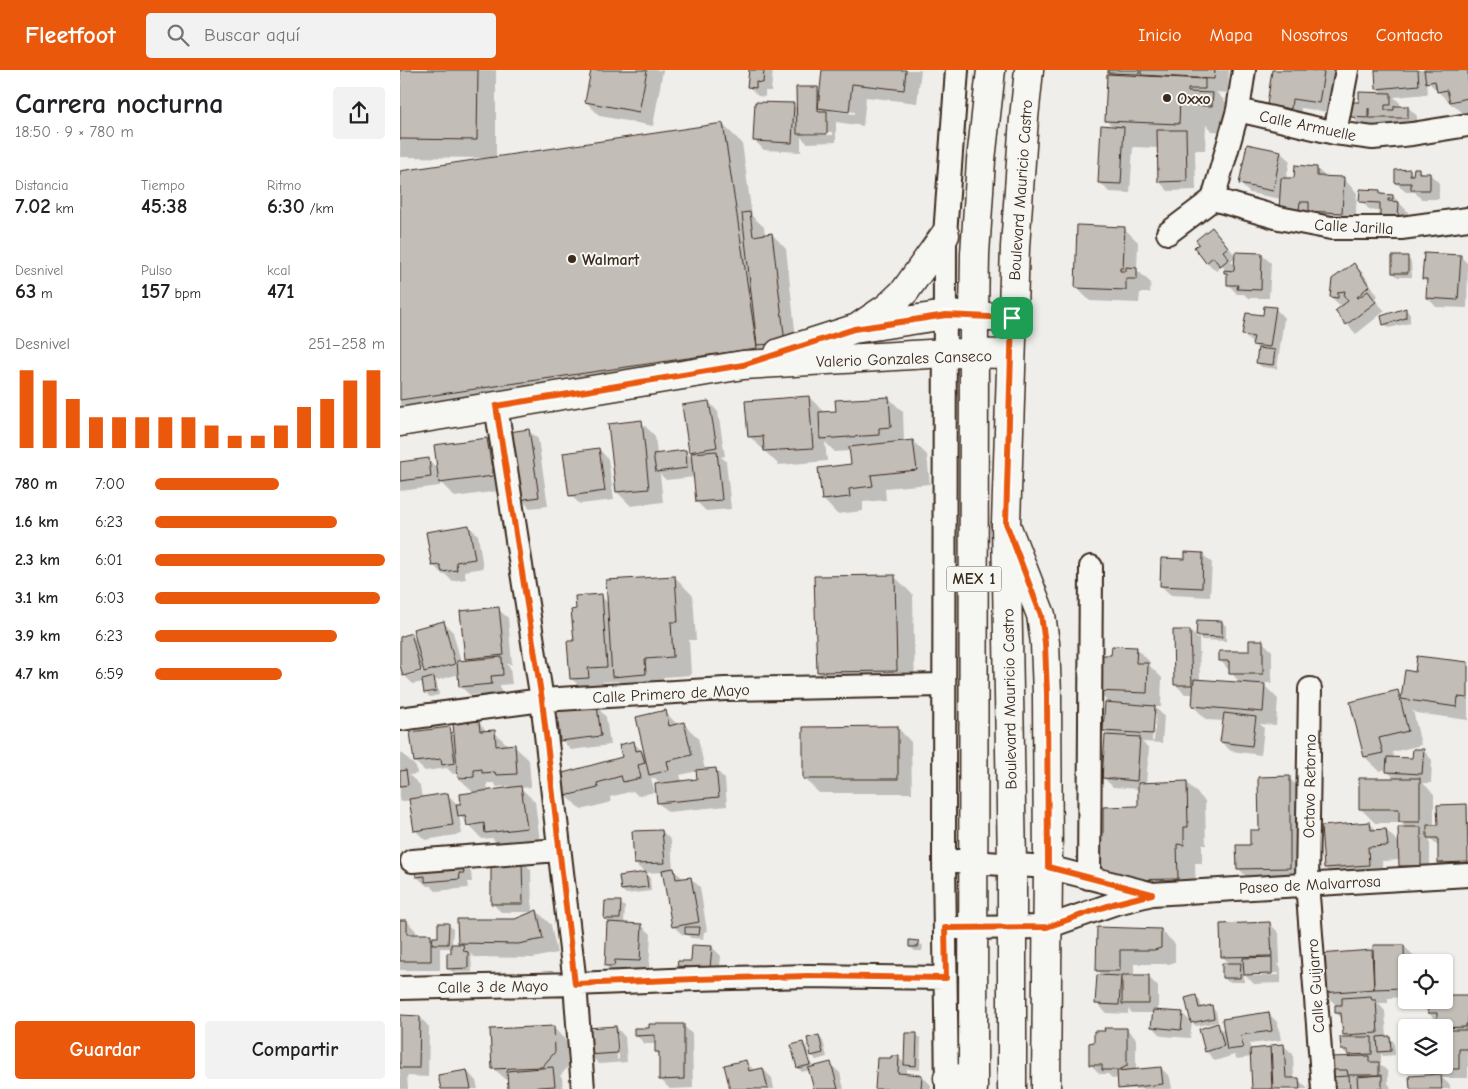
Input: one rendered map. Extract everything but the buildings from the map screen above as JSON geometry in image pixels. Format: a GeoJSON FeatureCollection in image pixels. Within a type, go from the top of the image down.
{"type":"FeatureCollection","features":[{"type":"Feature","properties":{"kind":"main road","name":"Boulevard Mauricio Castro"},"geometry":{"type":"LineString","coordinates":[[960,1084],[974,928],[975,254],[981,160],[990,70]]}},
{"type":"Feature","properties":{"kind":"main road","name":"Boulevard Mauricio Castro"},"geometry":{"type":"LineString","coordinates":[[1012,1089],[1012,864],[1006,523],[1010,354],[1015,247],[1029,70]]}},
{"type":"Feature","properties":{"kind":"main road"},"geometry":{"type":"LineString","coordinates":[[854,329],[888,307],[905,291],[946,235]]}},
{"type":"Feature","properties":{"kind":"main road","name":"Valerio Gonzales Canseco"},"geometry":{"type":"LineString","coordinates":[[743,365],[854,329],[946,315],[1012,318]]}},
{"type":"Feature","properties":{"kind":"main road","name":"Valerio Gonzales Canseco"},"geometry":{"type":"LineString","coordinates":[[743,365],[946,353],[1010,354]]}},
{"type":"Feature","properties":{"kind":"main road"},"geometry":{"type":"LineString","coordinates":[[400,422],[743,365]]}},
{"type":"Feature","properties":{"kind":"main road"},"geometry":{"type":"LineString","coordinates":[[1006,523],[1041,615],[1045,643],[1048,867],[1046,1089]]}},
{"type":"Feature","properties":{"kind":"street"},"geometry":{"type":"LineString","coordinates":[[957,70],[946,235],[944,860],[946,978],[960,1084]]}},
{"type":"Feature","properties":{"kind":"street"},"geometry":{"type":"LineString","coordinates":[[1168,233],[1213,199],[1238,110],[1244,70]]}},
{"type":"Feature","properties":{"kind":"street"},"geometry":{"type":"LineString","coordinates":[[1335,133],[1347,70]]}},
{"type":"Feature","properties":{"kind":"street","name":"Calle Armuelle"},"geometry":{"type":"LineString","coordinates":[[1238,110],[1335,133],[1373,138],[1468,126]]}},
{"type":"Feature","properties":{"kind":"street","name":"Calle Jarilla"},"geometry":{"type":"LineString","coordinates":[[1213,199],[1279,218],[1331,228],[1401,228],[1468,219]]}},
{"type":"Feature","properties":{"kind":"street"},"geometry":{"type":"LineString","coordinates":[[496,406],[542,700],[575,984],[583,1089]]}},
{"type":"Feature","properties":{"kind":"street"},"geometry":{"type":"LineString","coordinates":[[1089,878],[1091,567]]}},
{"type":"Feature","properties":{"kind":"street","name":"Calle Primero de Mayo"},"geometry":{"type":"LineString","coordinates":[[400,719],[542,700],[725,689],[944,685]]}},
{"type":"Feature","properties":{"kind":"street","name":"Octavo Retorno"},"geometry":{"type":"LineString","coordinates":[[1308,883],[1310,689]]}},
{"type":"Feature","properties":{"kind":"street"},"geometry":{"type":"LineString","coordinates":[[412,861],[559,850]]}},
{"type":"Feature","properties":{"kind":"street","name":"Paseo de Malvarrosa"},"geometry":{"type":"LineString","coordinates":[[944,860],[1048,867],[1152,894]]}},
{"type":"Feature","properties":{"kind":"street","name":"Paseo de Malvarrosa"},"geometry":{"type":"LineString","coordinates":[[945,928],[1047,927],[1113,904],[1152,894],[1308,883],[1468,875]]}},
{"type":"Feature","properties":{"kind":"street","name":"Calle Guijarro"},"geometry":{"type":"LineString","coordinates":[[1308,883],[1323,1089]]}},
{"type":"Feature","properties":{"kind":"street","name":"Calle 3 de Mayo"},"geometry":{"type":"LineString","coordinates":[[400,988],[808,976],[946,978]]}},
{"type":"Feature","properties":{"kind":"place","name":"Oxxo"},"geometry":{"type":"Point","coordinates":[1167,98]}},
{"type":"Feature","properties":{"kind":"place","name":"Walmart"},"geometry":{"type":"Point","coordinates":[572,259]}},
{"type":"Feature","properties":{"kind":"route"},"geometry":{"type":"LineString","coordinates":[[946,315],[1012,318],[1006,523],[1041,615],[1045,643],[1048,867],[1152,894],[1113,904],[1047,927],[945,928],[946,978],[808,976],[575,984],[542,700],[496,406],[743,365],[854,329],[946,315]]}}]}
